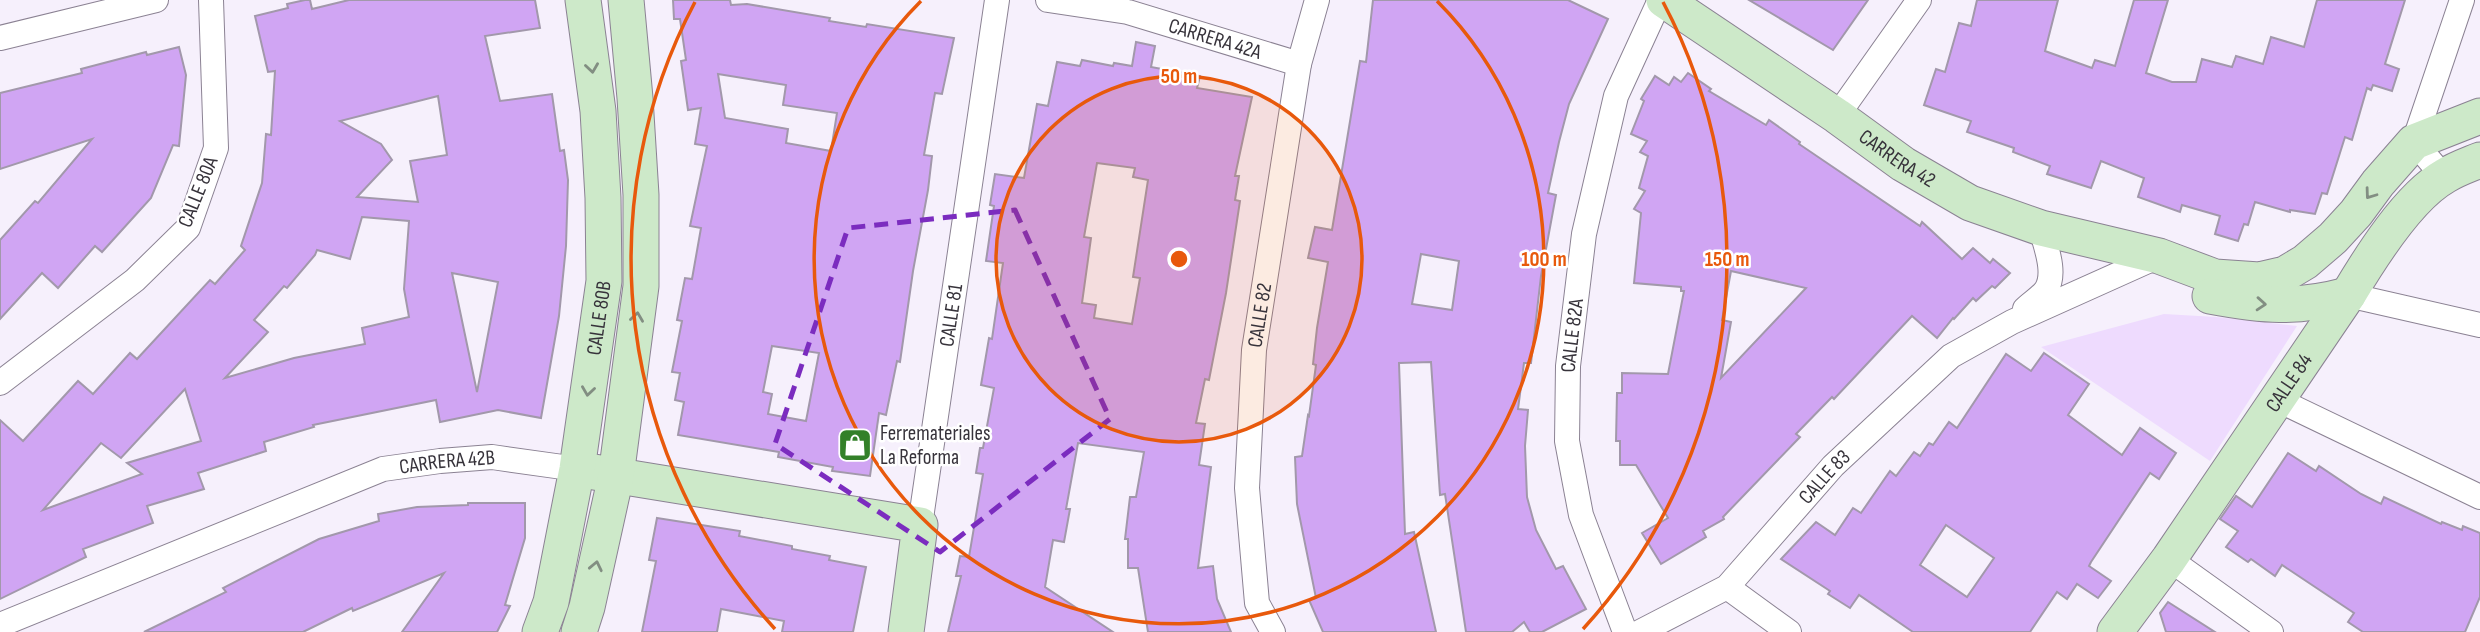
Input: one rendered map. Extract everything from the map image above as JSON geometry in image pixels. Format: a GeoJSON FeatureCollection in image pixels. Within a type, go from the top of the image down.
{"type":"FeatureCollection","features":[{"type":"Feature","properties":{"kind":"street"},"geometry":{"type":"LineString","coordinates":[[0,38],[156,0]]}},
{"type":"Feature","properties":{"kind":"street","name":"CALLE 80A"},"geometry":{"type":"LineString","coordinates":[[0,383],[135,280],[188,228],[216,148],[211,0]]}},
{"type":"Feature","properties":{"kind":"street","name":"CALLE 80B"},"geometry":{"type":"LineString","coordinates":[[540,632],[551,602],[578,469],[604,281],[598,111],[583,0]]}},
{"type":"Feature","properties":{"kind":"street","name":"CALLE 80B"},"geometry":{"type":"LineString","coordinates":[[579,632],[616,476],[641,286],[638,139],[626,0]]}},
{"type":"Feature","properties":{"kind":"street","name":"CALLE 81"},"geometry":{"type":"LineString","coordinates":[[906,632],[998,0]]}},
{"type":"Feature","properties":{"kind":"street","name":"CARRERA 42A"},"geometry":{"type":"LineString","coordinates":[[1048,0],[1128,12],[1298,64]]}},
{"type":"Feature","properties":{"kind":"street","name":"CALLE 82"},"geometry":{"type":"LineString","coordinates":[[1273,632],[1257,603],[1247,488],[1254,350],[1298,64],[1317,0]]}},
{"type":"Feature","properties":{"kind":"street","name":"CARRERA 42"},"geometry":{"type":"LineString","coordinates":[[1662,0],[1837,116],[1903,164],[1970,203],[2041,228],[2159,256],[2215,277],[2259,280],[2285,274],[2305,262],[2356,213],[2414,142]]}},
{"type":"Feature","properties":{"kind":"street","name":"CALLE 82A"},"geometry":{"type":"LineString","coordinates":[[1625,632],[1581,515],[1567,441],[1568,366],[1584,234],[1616,96],[1662,0]]}},
{"type":"Feature","properties":{"kind":"street"},"geometry":{"type":"LineString","coordinates":[[1837,116],[1919,0]]}},
{"type":"Feature","properties":{"kind":"street"},"geometry":{"type":"LineString","coordinates":[[2414,142],[2462,0]]}},
{"type":"Feature","properties":{"kind":"street"},"geometry":{"type":"LineString","coordinates":[[2414,142],[2480,116]]}},
{"type":"Feature","properties":{"kind":"street"},"geometry":{"type":"LineString","coordinates":[[2414,142],[2443,176]]}},
{"type":"Feature","properties":{"kind":"street","name":"CALLE 84"},"geometry":{"type":"LineString","coordinates":[[2115,632],[2169,559],[2366,265],[2409,207],[2443,176],[2480,160]]}},
{"type":"Feature","properties":{"kind":"street","name":"CALLE 83"},"geometry":{"type":"LineString","coordinates":[[2012,322],[2046,289],[2050,277],[2050,264],[2041,228]]}},
{"type":"Feature","properties":{"kind":"street"},"geometry":{"type":"LineString","coordinates":[[2159,256],[2182,281],[2209,296],[2261,305],[2314,304],[2348,295],[2480,326]]}},
{"type":"Feature","properties":{"kind":"street","name":"CALLE 83"},"geometry":{"type":"LineString","coordinates":[[1640,632],[1727,587],[1833,466],[1951,356],[2012,322],[2159,256]]}},
{"type":"Feature","properties":{"kind":"street"},"geometry":{"type":"LineString","coordinates":[[2276,399],[2480,497]]}},
{"type":"Feature","properties":{"kind":"street","name":"CARRERA 42B"},"geometry":{"type":"LineString","coordinates":[[0,625],[383,469],[440,461],[492,457],[920,525]]}},
{"type":"Feature","properties":{"kind":"street"},"geometry":{"type":"LineString","coordinates":[[2169,559],[2271,632]]}},
{"type":"Feature","properties":{"kind":"street"},"geometry":{"type":"LineString","coordinates":[[1727,587],[1789,632]]}},
{"type":"Feature","properties":{"kind":"highlighted area"},"geometry":{"type":"Polygon","coordinates":[[[1015,210],[1110,419],[940,552],[775,444],[848,228],[1015,210]]]}},
{"type":"Feature","properties":{"kind":"shaded area"},"geometry":{"type":"Polygon","coordinates":[[[2164,314],[2297,326],[2210,461],[2041,347],[2164,314]]]}},
{"type":"Feature","properties":{"kind":"building"},"geometry":{"type":"Polygon","coordinates":[[[310,0],[312,9],[349,0],[535,0],[540,28],[485,36],[500,101],[552,94],[560,151],[564,150],[568,180],[566,246],[559,316],[541,418],[498,410],[440,422],[436,400],[313,425],[314,427],[264,442],[266,451],[198,473],[204,489],[147,506],[153,523],[83,549],[86,557],[0,599],[0,420],[23,441],[78,381],[93,394],[130,353],[137,359],[210,280],[215,284],[245,250],[241,246],[262,183],[266,134],[271,135],[275,71],[268,72],[255,16],[288,8],[287,4],[310,0]],[[438,96],[340,121],[381,144],[392,160],[357,197],[418,202],[410,161],[447,155],[438,96]],[[362,217],[350,259],[317,250],[287,288],[284,286],[254,320],[268,332],[225,378],[294,358],[365,344],[362,328],[409,317],[404,289],[409,221],[362,217]],[[452,273],[477,392],[498,282],[452,273]],[[185,389],[121,458],[101,443],[43,510],[142,474],[127,463],[201,441],[185,389]]]}},
{"type":"Feature","properties":{"kind":"building"},"geometry":{"type":"Polygon","coordinates":[[[673,0],[730,0],[731,5],[747,4],[830,18],[829,21],[866,27],[867,24],[954,38],[942,94],[935,93],[924,155],[932,156],[928,190],[900,362],[897,361],[886,415],[879,413],[870,476],[832,471],[833,467],[778,457],[779,452],[678,435],[684,402],[675,400],[680,373],[672,372],[682,321],[677,320],[685,278],[692,279],[701,228],[690,226],[707,146],[695,144],[701,108],[688,110],[681,61],[686,60],[680,19],[674,19],[673,0]],[[718,74],[725,118],[788,129],[786,143],[831,151],[837,113],[783,105],[786,85],[718,74]],[[772,346],[763,392],[772,394],[768,414],[806,421],[819,353],[772,346]]]}},
{"type":"Feature","properties":{"kind":"building"},"geometry":{"type":"Polygon","coordinates":[[[1373,0],[1568,0],[1608,19],[1569,104],[1559,142],[1548,193],[1556,195],[1541,276],[1531,363],[1524,363],[1518,409],[1528,410],[1525,446],[1527,497],[1536,530],[1556,569],[1563,566],[1586,609],[1542,632],[1530,632],[1524,622],[1512,632],[1466,632],[1445,494],[1440,495],[1431,362],[1399,363],[1405,534],[1414,532],[1436,632],[1323,632],[1309,600],[1316,598],[1297,504],[1295,457],[1302,456],[1309,416],[1316,365],[1313,364],[1317,328],[1328,262],[1308,258],[1315,227],[1332,230],[1360,61],[1366,62],[1373,0]],[[1421,254],[1412,304],[1452,310],[1459,261],[1421,254]]]}},
{"type":"Feature","properties":{"kind":"building"},"geometry":{"type":"Polygon","coordinates":[[[1749,0],[1868,0],[1833,50],[1749,0]]]}},
{"type":"Feature","properties":{"kind":"building"},"geometry":{"type":"Polygon","coordinates":[[[1977,0],[2058,0],[2045,51],[2092,68],[2095,60],[2115,66],[2134,0],[2168,0],[2146,73],[2172,82],[2196,82],[2202,59],[2232,67],[2236,56],[2263,64],[2271,37],[2304,47],[2317,0],[2405,0],[2385,64],[2399,69],[2392,91],[2373,85],[2371,90],[2367,88],[2352,140],[2345,137],[2327,194],[2322,193],[2315,214],[2290,212],[2255,202],[2248,225],[2244,224],[2238,241],[2215,234],[2220,216],[2182,205],[2180,212],[2138,197],[2144,178],[2101,161],[2091,188],[2047,174],[2050,166],[2013,152],[2014,148],[1967,132],[1971,121],[1924,105],[1936,69],[1945,72],[1959,23],[1971,26],[1977,0]]]}},
{"type":"Feature","properties":{"kind":"building"},"geometry":{"type":"Polygon","coordinates":[[[1136,42],[1155,46],[1151,67],[1200,76],[1197,88],[1252,97],[1235,176],[1239,176],[1235,200],[1240,201],[1226,293],[1209,380],[1205,379],[1196,423],[1205,424],[1199,465],[1211,467],[1198,568],[1213,566],[1217,599],[1231,632],[1148,632],[1138,568],[1128,568],[1128,539],[1125,539],[1130,497],[1136,497],[1144,452],[1078,443],[1066,509],[1070,509],[1064,542],[1053,540],[1045,587],[1113,632],[948,632],[961,576],[956,576],[960,556],[969,557],[983,474],[976,473],[994,388],[981,385],[989,338],[992,339],[1003,263],[986,261],[994,206],[990,205],[995,174],[1024,178],[1037,104],[1048,106],[1057,62],[1080,66],[1082,60],[1113,66],[1114,63],[1132,66],[1136,42]],[[1097,163],[1084,237],[1091,238],[1082,303],[1096,305],[1094,318],[1132,324],[1140,278],[1133,277],[1148,180],[1133,177],[1135,168],[1097,163]]]}},
{"type":"Feature","properties":{"kind":"building"},"geometry":{"type":"Polygon","coordinates":[[[179,47],[186,75],[179,146],[173,145],[151,198],[102,252],[95,246],[58,288],[42,273],[0,319],[0,240],[35,201],[38,203],[92,139],[0,169],[0,93],[82,73],[81,69],[146,52],[147,55],[179,47]]]}},
{"type":"Feature","properties":{"kind":"building"},"geometry":{"type":"Polygon","coordinates":[[[1688,73],[1711,89],[1709,91],[1766,125],[1769,120],[1800,142],[1799,144],[1920,226],[1922,222],[1962,259],[1973,248],[1990,263],[1993,259],[2010,273],[1976,301],[1973,298],[1937,338],[1912,316],[1834,399],[1832,397],[1796,434],[1800,437],[1724,519],[1703,531],[1706,537],[1661,564],[1642,533],[1668,518],[1636,465],[1620,465],[1620,441],[1616,441],[1617,393],[1622,393],[1622,373],[1668,374],[1684,291],[1681,291],[1681,287],[1634,283],[1641,213],[1634,209],[1645,191],[1639,188],[1648,156],[1640,152],[1647,141],[1631,134],[1644,101],[1641,99],[1655,76],[1669,85],[1674,77],[1681,82],[1688,73]],[[1731,271],[1722,320],[1731,322],[1721,378],[1806,288],[1731,271]]]}},
{"type":"Feature","properties":{"kind":"building"},"geometry":{"type":"Polygon","coordinates":[[[2044,353],[2089,384],[2068,415],[2122,455],[2140,428],[2176,453],[2159,479],[2150,473],[2091,562],[2089,566],[2111,581],[2098,598],[2077,584],[2067,599],[2057,592],[2030,632],[1913,632],[1859,595],[1850,608],[1828,594],[1830,591],[1781,559],[1816,522],[1835,535],[1853,508],[1861,513],[1890,471],[1896,476],[1914,452],[1920,456],[1929,443],[1933,445],[1949,422],[1957,428],[2006,354],[2031,371],[2044,353]],[[1946,525],[1920,565],[1967,597],[1994,558],[1946,525]]]}},
{"type":"Feature","properties":{"kind":"building"},"geometry":{"type":"Polygon","coordinates":[[[2288,453],[2316,471],[2319,466],[2381,504],[2384,497],[2441,524],[2442,522],[2462,530],[2463,526],[2480,533],[2480,597],[2465,632],[2363,632],[2348,622],[2354,613],[2282,565],[2275,576],[2251,559],[2248,562],[2226,547],[2238,531],[2220,519],[2236,496],[2252,507],[2288,453]]]}},
{"type":"Feature","properties":{"kind":"building"},"geometry":{"type":"Polygon","coordinates":[[[468,503],[525,503],[525,538],[505,605],[510,606],[497,632],[402,632],[444,573],[353,611],[352,608],[303,632],[144,632],[226,592],[223,588],[319,539],[379,521],[378,514],[417,507],[468,503]]]}},
{"type":"Feature","properties":{"kind":"building"},"geometry":{"type":"Polygon","coordinates":[[[657,518],[740,531],[739,536],[792,546],[792,549],[830,556],[829,560],[866,567],[853,632],[782,632],[784,621],[721,609],[717,632],[642,632],[656,561],[649,560],[657,518]]]}},
{"type":"Feature","properties":{"kind":"building"},"geometry":{"type":"Polygon","coordinates":[[[2168,602],[2215,632],[2166,632],[2160,613],[2168,602]]]}},
{"type":"Feature","properties":{"kind":"place","name":"Ferremateriales La Reforma"},"geometry":{"type":"Point","coordinates":[855,445]}}]}
